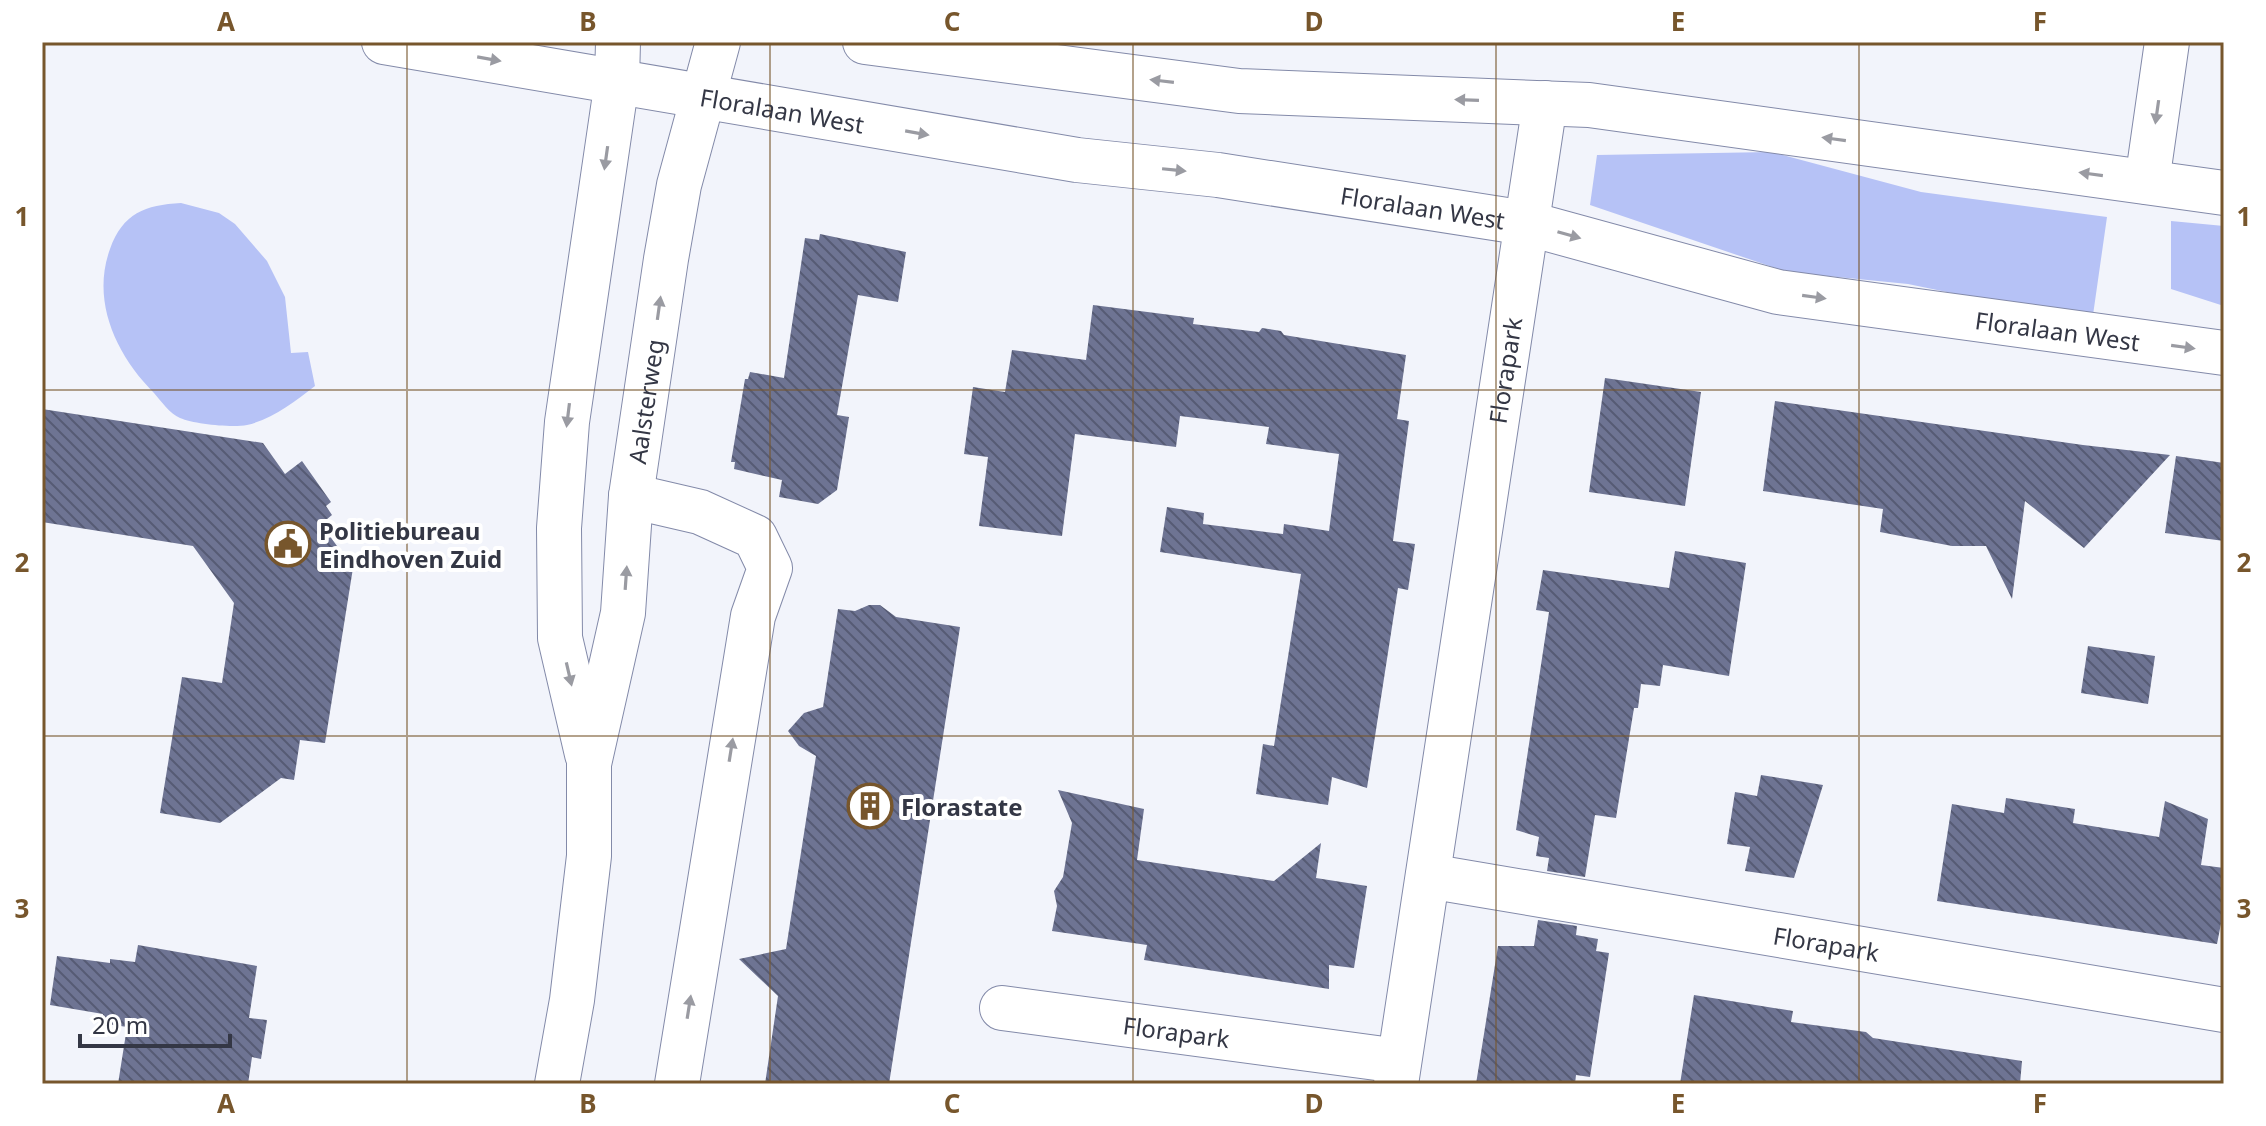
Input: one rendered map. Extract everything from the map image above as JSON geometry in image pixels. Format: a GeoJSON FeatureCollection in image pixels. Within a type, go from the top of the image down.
{"type":"FeatureCollection","features":[{"type":"Feature","properties":{"kind":"main road","name":"Floralaan West"},"geometry":{"type":"LineString","coordinates":[[384,42],[617,61],[702,96],[1077,160],[1218,175],[1526,223],[1778,292],[2224,353]]}},
{"type":"Feature","properties":{"kind":"main road","name":"Aalsterweg"},"geometry":{"type":"LineString","coordinates":[[557,1084],[572,1000],[589,856],[589,764],[623,613],[631,496],[679,185],[718,42]]}},
{"type":"Feature","properties":{"kind":"main road"},"geometry":{"type":"LineString","coordinates":[[865,42],[1239,91],[1605,107],[2224,193]]}},
{"type":"Feature","properties":{"kind":"main road"},"geometry":{"type":"LineString","coordinates":[[2147,182],[2167,42]]}},
{"type":"Feature","properties":{"kind":"main road","name":"Aalsterweg"},"geometry":{"type":"LineString","coordinates":[[589,764],[560,638],[559,528],[567,422],[617,61]]}},
{"type":"Feature","properties":{"kind":"main road","name":"Florapark"},"geometry":{"type":"LineString","coordinates":[[1002,1008],[1398,1073],[1545,103]]}},
{"type":"Feature","properties":{"kind":"main road"},"geometry":{"type":"LineString","coordinates":[[631,496],[700,512],[755,537],[770,568],[753,616],[677,1084]]}},
{"type":"Feature","properties":{"kind":"main road","name":"Florapark"},"geometry":{"type":"LineString","coordinates":[[1428,876],[2224,1010]]}},
{"type":"Feature","properties":{"kind":"shaded area"},"geometry":{"type":"Polygon","coordinates":[[[1771,152],[1921,192],[2107,217],[2092,322],[1908,284],[1787,272],[1590,205],[1597,155],[1771,152]]]}},
{"type":"Feature","properties":{"kind":"shaded area"},"geometry":{"type":"Polygon","coordinates":[[[181,203],[219,213],[235,224],[267,261],[285,297],[291,353],[308,352],[315,386],[266,419],[247,425],[223,426],[176,416],[140,378],[118,344],[106,307],[104,288],[105,269],[115,237],[137,213],[181,203]]]}},
{"type":"Feature","properties":{"kind":"shaded area"},"geometry":{"type":"Polygon","coordinates":[[[2171,221],[2224,226],[2224,306],[2171,289],[2171,221]]]}},
{"type":"Feature","properties":{"kind":"building"},"geometry":{"type":"Polygon","coordinates":[[[820,234],[906,252],[898,302],[858,295],[837,415],[849,417],[837,490],[818,504],[779,497],[782,480],[734,469],[735,462],[731,462],[745,379],[748,379],[750,372],[784,378],[805,238],[819,240],[820,234]]]}},
{"type":"Feature","properties":{"kind":"building"},"geometry":{"type":"Polygon","coordinates":[[[1093,305],[1194,318],[1193,324],[1259,332],[1262,328],[1281,331],[1284,335],[1406,355],[1397,419],[1409,421],[1393,541],[1415,544],[1408,590],[1398,588],[1367,788],[1332,777],[1328,805],[1256,794],[1263,744],[1274,746],[1301,574],[1160,552],[1167,507],[1204,513],[1203,524],[1283,534],[1284,524],[1329,531],[1339,454],[1266,444],[1269,427],[1180,416],[1176,447],[1075,434],[1062,536],[979,526],[988,457],[964,454],[973,387],[1005,392],[1012,350],[1086,360],[1093,305]]]}},
{"type":"Feature","properties":{"kind":"building"},"geometry":{"type":"Polygon","coordinates":[[[1605,378],[1701,392],[1685,506],[1589,492],[1605,378]]]}},
{"type":"Feature","properties":{"kind":"building"},"geometry":{"type":"Polygon","coordinates":[[[1775,401],[2170,455],[2084,548],[2025,501],[2012,599],[1986,546],[1952,546],[1880,532],[1883,509],[1763,491],[1775,401]]]}},
{"type":"Feature","properties":{"kind":"building"},"geometry":{"type":"Polygon","coordinates":[[[42,409],[263,443],[285,474],[302,461],[331,502],[326,506],[332,515],[321,524],[353,568],[325,743],[300,740],[294,780],[281,778],[220,823],[160,813],[182,677],[222,683],[234,603],[193,546],[42,522],[42,409]]]}},
{"type":"Feature","properties":{"kind":"building"},"geometry":{"type":"Polygon","coordinates":[[[2176,456],[2224,463],[2224,541],[2165,533],[2176,456]]]}},
{"type":"Feature","properties":{"kind":"building"},"geometry":{"type":"Polygon","coordinates":[[[1675,551],[1746,563],[1729,676],[1663,665],[1660,686],[1641,684],[1638,708],[1634,708],[1616,818],[1595,815],[1585,877],[1547,871],[1549,858],[1536,856],[1539,837],[1516,830],[1549,612],[1536,610],[1543,570],[1669,588],[1675,551]]]}},
{"type":"Feature","properties":{"kind":"building","name":"Florastate"},"geometry":{"type":"Polygon","coordinates":[[[869,605],[880,605],[896,617],[960,627],[889,1084],[765,1084],[778,996],[739,959],[786,949],[816,756],[799,746],[788,731],[804,713],[823,707],[838,609],[855,611],[869,605]]]}},
{"type":"Feature","properties":{"kind":"building"},"geometry":{"type":"Polygon","coordinates":[[[2088,646],[2155,656],[2148,704],[2081,693],[2088,646]]]}},
{"type":"Feature","properties":{"kind":"building"},"geometry":{"type":"Polygon","coordinates":[[[1761,775],[1823,785],[1794,878],[1745,871],[1750,847],[1727,844],[1735,792],[1757,796],[1761,775]]]}},
{"type":"Feature","properties":{"kind":"building"},"geometry":{"type":"Polygon","coordinates":[[[1058,790],[1144,809],[1137,860],[1274,881],[1321,843],[1316,878],[1367,886],[1354,968],[1329,965],[1329,989],[1144,960],[1147,945],[1052,931],[1057,906],[1054,891],[1063,877],[1072,823],[1058,790]]]}},
{"type":"Feature","properties":{"kind":"building"},"geometry":{"type":"Polygon","coordinates":[[[2006,798],[2075,809],[2073,823],[2159,837],[2165,801],[2208,819],[2201,865],[2224,868],[2224,908],[2217,944],[1937,901],[1952,804],[2004,813],[2006,798]]]}},
{"type":"Feature","properties":{"kind":"building"},"geometry":{"type":"Polygon","coordinates":[[[1538,920],[1577,926],[1576,935],[1598,939],[1596,951],[1609,953],[1590,1077],[1576,1075],[1575,1084],[1476,1084],[1498,946],[1534,946],[1538,920]]]}},
{"type":"Feature","properties":{"kind":"building"},"geometry":{"type":"Polygon","coordinates":[[[138,945],[257,966],[249,1018],[267,1020],[261,1059],[252,1057],[248,1084],[118,1084],[127,1027],[101,1023],[103,1014],[50,1005],[57,956],[110,963],[110,959],[135,962],[138,945]]]}},
{"type":"Feature","properties":{"kind":"building"},"geometry":{"type":"Polygon","coordinates":[[[1694,995],[1793,1011],[1791,1022],[1866,1032],[1873,1038],[2022,1061],[2020,1084],[1680,1084],[1694,995]]]}},
{"type":"Feature","properties":{"kind":"place","name":"Politiebureau Eindhoven Zuid"},"geometry":{"type":"Point","coordinates":[288,544]}},
{"type":"Feature","properties":{"kind":"place","name":"Florastate"},"geometry":{"type":"Point","coordinates":[870,806]}}]}
